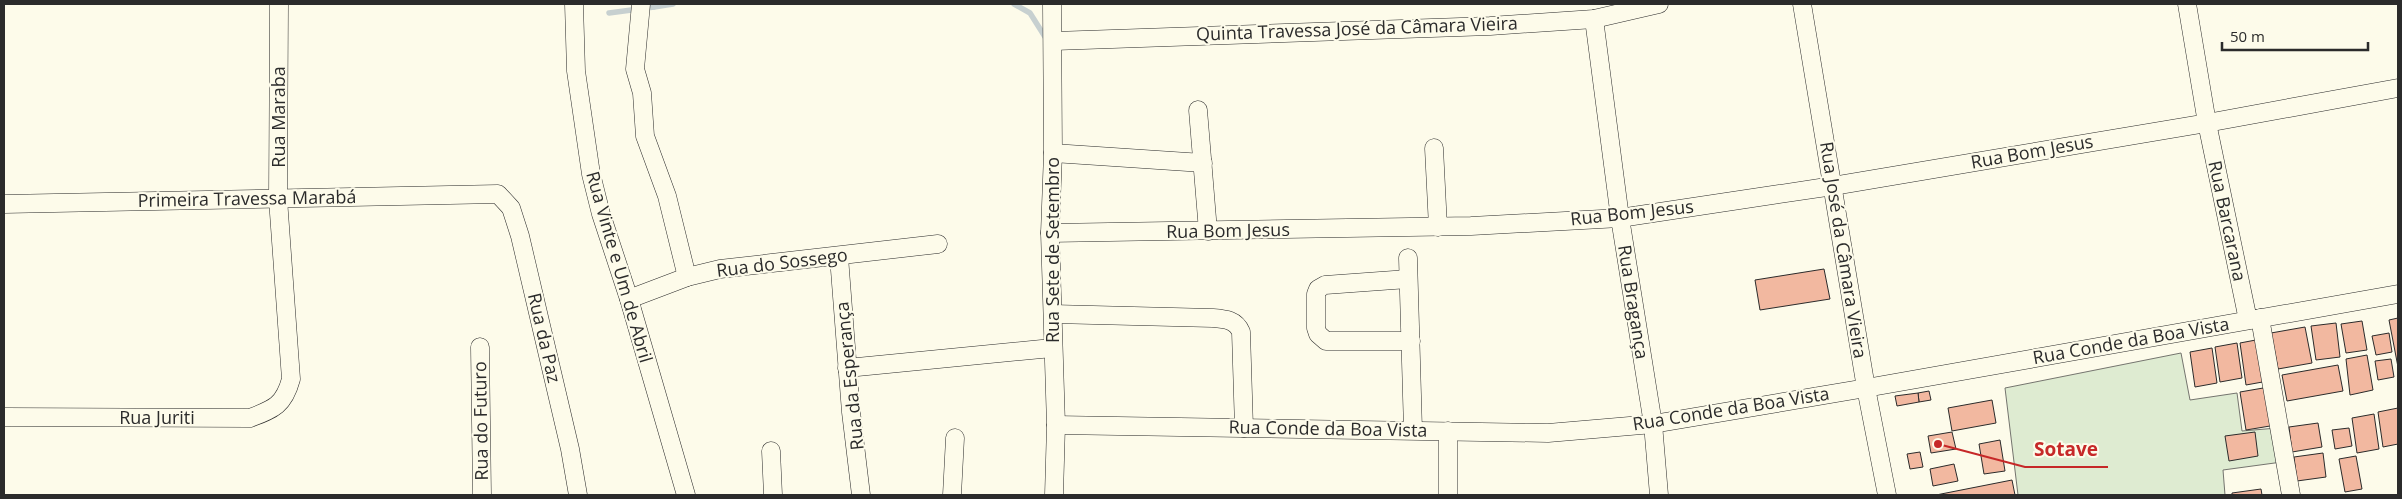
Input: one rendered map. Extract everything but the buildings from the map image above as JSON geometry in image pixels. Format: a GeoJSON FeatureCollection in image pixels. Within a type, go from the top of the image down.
{"type":"FeatureCollection","features":[{"type":"Feature","properties":{"kind":"street","name":"Rua Maraba"},"geometry":{"type":"LineString","coordinates":[[279,4],[278,199],[291,379]]}},
{"type":"Feature","properties":{"kind":"street","name":"Rua Vinte e Um de Abril"},"geometry":{"type":"LineString","coordinates":[[574,4],[576,71],[591,174],[600,214],[629,299],[686,495]]}},
{"type":"Feature","properties":{"kind":"street"},"geometry":{"type":"LineString","coordinates":[[641,4],[635,69],[642,93],[645,136],[667,196],[688,277]]}},
{"type":"Feature","properties":{"kind":"street","name":"Rua Sete de Setembro"},"geometry":{"type":"LineString","coordinates":[[1052,4],[1054,41],[1050,232],[1053,314],[1052,348],[1056,425],[1054,495]]}},
{"type":"Feature","properties":{"kind":"street","name":"Quinta Travessa José da Câmara Vieira"},"geometry":{"type":"LineString","coordinates":[[1054,41],[1490,26],[1594,19],[1659,4]]}},
{"type":"Feature","properties":{"kind":"street","name":"Rua José da Câmara Vieira"},"geometry":{"type":"LineString","coordinates":[[1802,4],[1866,388],[1887,495]]}},
{"type":"Feature","properties":{"kind":"street","name":"Rua Barcarana"},"geometry":{"type":"LineString","coordinates":[[2187,4],[2207,123],[2254,319],[2291,495]]}},
{"type":"Feature","properties":{"kind":"street","name":"Rua Bragança"},"geometry":{"type":"LineString","coordinates":[[1594,19],[1620,218],[1653,424],[1659,495]]}},
{"type":"Feature","properties":{"kind":"street","name":"Rua Bom Jesus"},"geometry":{"type":"LineString","coordinates":[[1050,232],[1438,227],[1620,218],[1833,186],[2207,123],[2398,88]]}},
{"type":"Feature","properties":{"kind":"street"},"geometry":{"type":"LineString","coordinates":[[1198,110],[1208,231]]}},
{"type":"Feature","properties":{"kind":"street"},"geometry":{"type":"LineString","coordinates":[[1434,148],[1438,227]]}},
{"type":"Feature","properties":{"kind":"street"},"geometry":{"type":"LineString","coordinates":[[1053,153],[1203,163]]}},
{"type":"Feature","properties":{"kind":"street","name":"Primeira Travessa Marabá"},"geometry":{"type":"LineString","coordinates":[[4,204],[278,199],[490,192]]}},
{"type":"Feature","properties":{"kind":"street","name":"Rua da Paz"},"geometry":{"type":"LineString","coordinates":[[490,192],[504,198],[510,208],[520,236],[570,448],[578,495]]}},
{"type":"Feature","properties":{"kind":"street","name":"Rua do Sossego"},"geometry":{"type":"LineString","coordinates":[[629,299],[688,277],[753,264],[838,257],[938,244]]}},
{"type":"Feature","properties":{"kind":"street","name":"Rua da Esperança"},"geometry":{"type":"LineString","coordinates":[[838,257],[847,368],[861,495]]}},
{"type":"Feature","properties":{"kind":"street"},"geometry":{"type":"LineString","coordinates":[[1408,258],[1413,430]]}},
{"type":"Feature","properties":{"kind":"street"},"geometry":{"type":"LineString","coordinates":[[1408,279],[1325,284],[1318,288],[1316,294],[1316,328],[1326,341],[1411,341]]}},
{"type":"Feature","properties":{"kind":"street","name":"Rua Conde da Boa Vista"},"geometry":{"type":"LineString","coordinates":[[1056,425],[1548,433],[1653,424],[2398,294]]}},
{"type":"Feature","properties":{"kind":"street"},"geometry":{"type":"LineString","coordinates":[[1053,314],[1213,318],[1233,322],[1241,332],[1244,428]]}},
{"type":"Feature","properties":{"kind":"street","name":"Rua do Futuro"},"geometry":{"type":"LineString","coordinates":[[480,346],[482,495]]}},
{"type":"Feature","properties":{"kind":"street"},"geometry":{"type":"LineString","coordinates":[[847,368],[1052,348]]}},
{"type":"Feature","properties":{"kind":"street","name":"Rua Juriti"},"geometry":{"type":"LineString","coordinates":[[4,417],[250,418],[272,410],[286,396],[291,379]]}},
{"type":"Feature","properties":{"kind":"street"},"geometry":{"type":"LineString","coordinates":[[1448,431],[1448,495]]}},
{"type":"Feature","properties":{"kind":"street"},"geometry":{"type":"LineString","coordinates":[[952,495],[955,438]]}},
{"type":"Feature","properties":{"kind":"street"},"geometry":{"type":"LineString","coordinates":[[771,451],[773,495]]}},
{"type":"Feature","properties":{"kind":"green space"},"geometry":{"type":"Polygon","coordinates":[[[2181,353],[2190,400],[2237,393],[2242,431],[2277,428],[2282,462],[2223,470],[2225,495],[2018,495],[2005,388],[2181,353]]]}},
{"type":"Feature","properties":{"kind":"waterway"},"geometry":{"type":"LineString","coordinates":[[609,13],[654,7],[655,4]]}},
{"type":"Feature","properties":{"kind":"waterway"},"geometry":{"type":"LineString","coordinates":[[654,7],[673,4]]}},
{"type":"Feature","properties":{"kind":"waterway"},"geometry":{"type":"LineString","coordinates":[[1014,4],[1030,13],[1047,40]]}},
{"type":"Feature","properties":{"kind":"place","name":"Sotave"},"geometry":{"type":"Point","coordinates":[1938,444]}}]}
